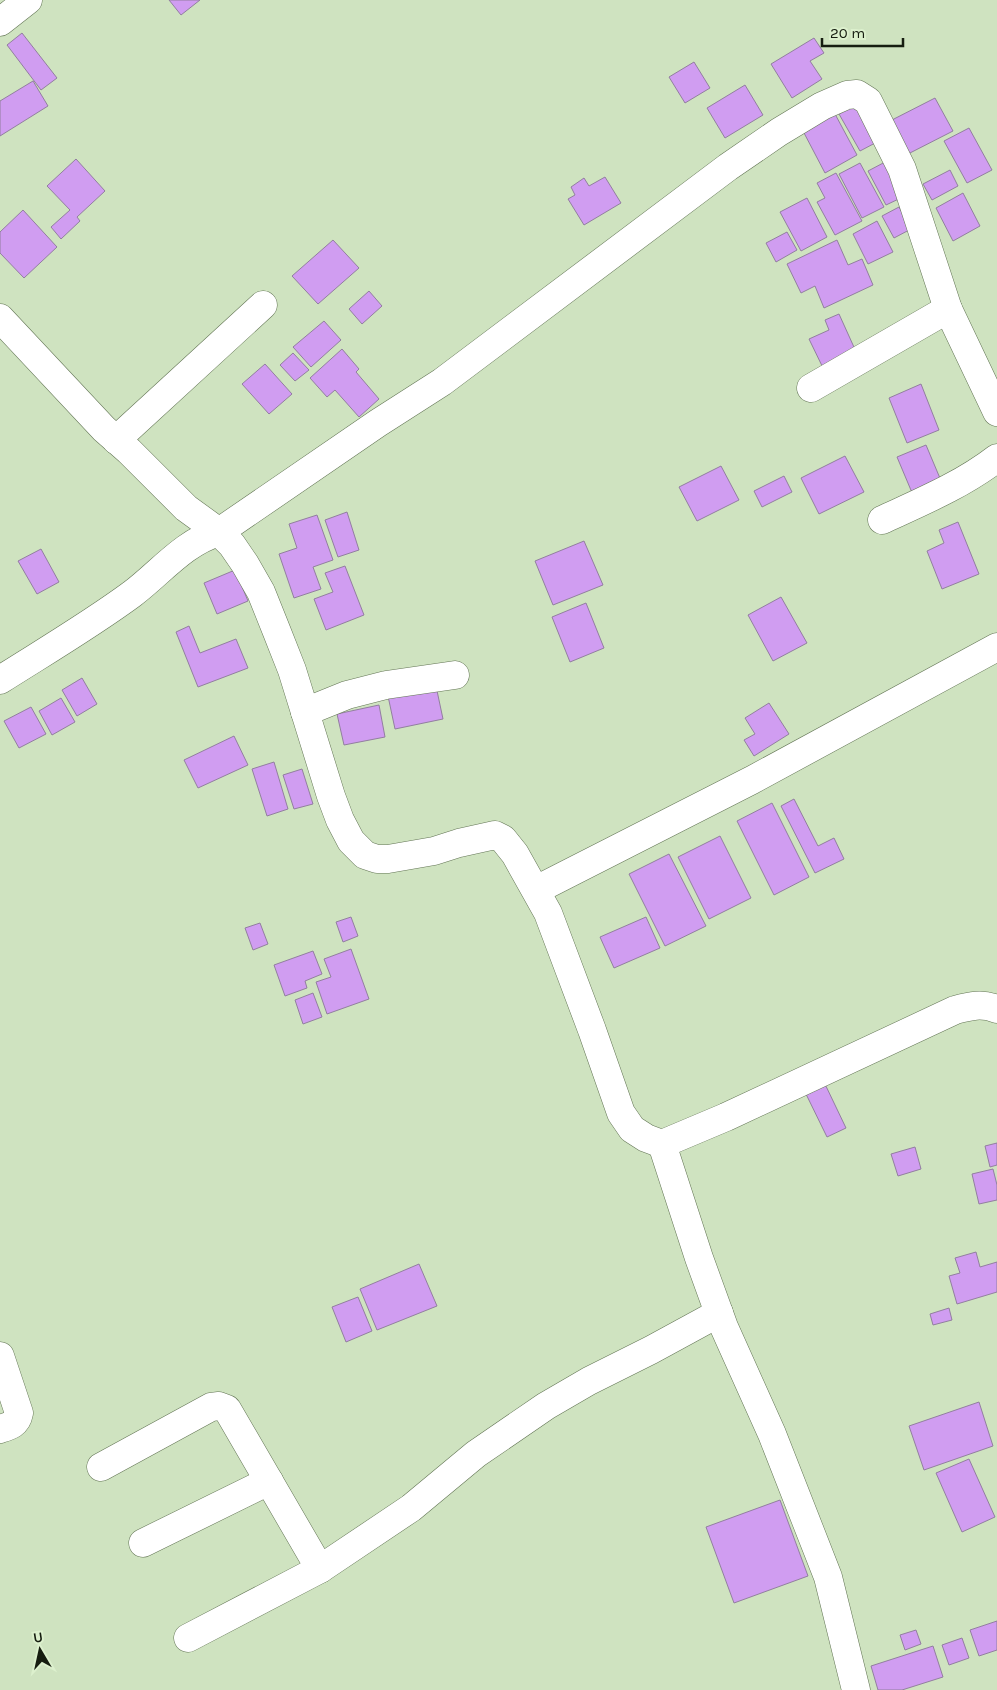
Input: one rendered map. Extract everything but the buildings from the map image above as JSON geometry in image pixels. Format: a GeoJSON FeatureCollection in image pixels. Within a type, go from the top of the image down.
{"type":"FeatureCollection","features":[{"type":"Feature","properties":{"kind":"street"},"geometry":{"type":"LineString","coordinates":[[0,22],[28,0]]}},
{"type":"Feature","properties":{"kind":"street"},"geometry":{"type":"LineString","coordinates":[[0,680],[132,594],[193,543],[206,535],[218,532],[378,423],[442,382],[728,167],[779,132],[822,106],[848,95],[857,94],[868,101],[902,169],[948,309],[997,412]]}},
{"type":"Feature","properties":{"kind":"street"},"geometry":{"type":"LineString","coordinates":[[116,440],[263,305]]}},
{"type":"Feature","properties":{"kind":"street"},"geometry":{"type":"LineString","coordinates":[[811,388],[948,309]]}},
{"type":"Feature","properties":{"kind":"street"},"geometry":{"type":"LineString","coordinates":[[0,318],[74,399],[186,508],[232,545],[245,564],[261,592],[292,670],[340,820],[350,841],[365,854],[377,859],[388,859],[434,851],[495,835],[503,839],[516,854],[548,913],[621,1113],[632,1129],[646,1138],[662,1144],[789,1088],[906,1031],[955,1010],[975,1005],[997,1009]]}},
{"type":"Feature","properties":{"kind":"street"},"geometry":{"type":"LineString","coordinates":[[882,520],[978,473],[997,458]]}},
{"type":"Feature","properties":{"kind":"street"},"geometry":{"type":"LineString","coordinates":[[536,890],[752,780],[997,647]]}},
{"type":"Feature","properties":{"kind":"street"},"geometry":{"type":"LineString","coordinates":[[305,712],[347,695],[386,685],[455,674]]}},
{"type":"Feature","properties":{"kind":"street"},"geometry":{"type":"LineString","coordinates":[[662,1144],[699,1258],[720,1313],[772,1434],[828,1577],[856,1690]]}},
{"type":"Feature","properties":{"kind":"street"},"geometry":{"type":"LineString","coordinates":[[188,1638],[320,1569],[411,1508],[476,1454],[546,1406],[589,1381],[720,1313]]}},
{"type":"Feature","properties":{"kind":"street"},"geometry":{"type":"LineString","coordinates":[[0,1356],[19,1413],[18,1419],[12,1426],[0,1430]]}},
{"type":"Feature","properties":{"kind":"street"},"geometry":{"type":"LineString","coordinates":[[101,1467],[211,1407],[220,1406],[227,1409],[320,1569]]}},
{"type":"Feature","properties":{"kind":"street"},"geometry":{"type":"LineString","coordinates":[[143,1543],[270,1481]]}}]}
